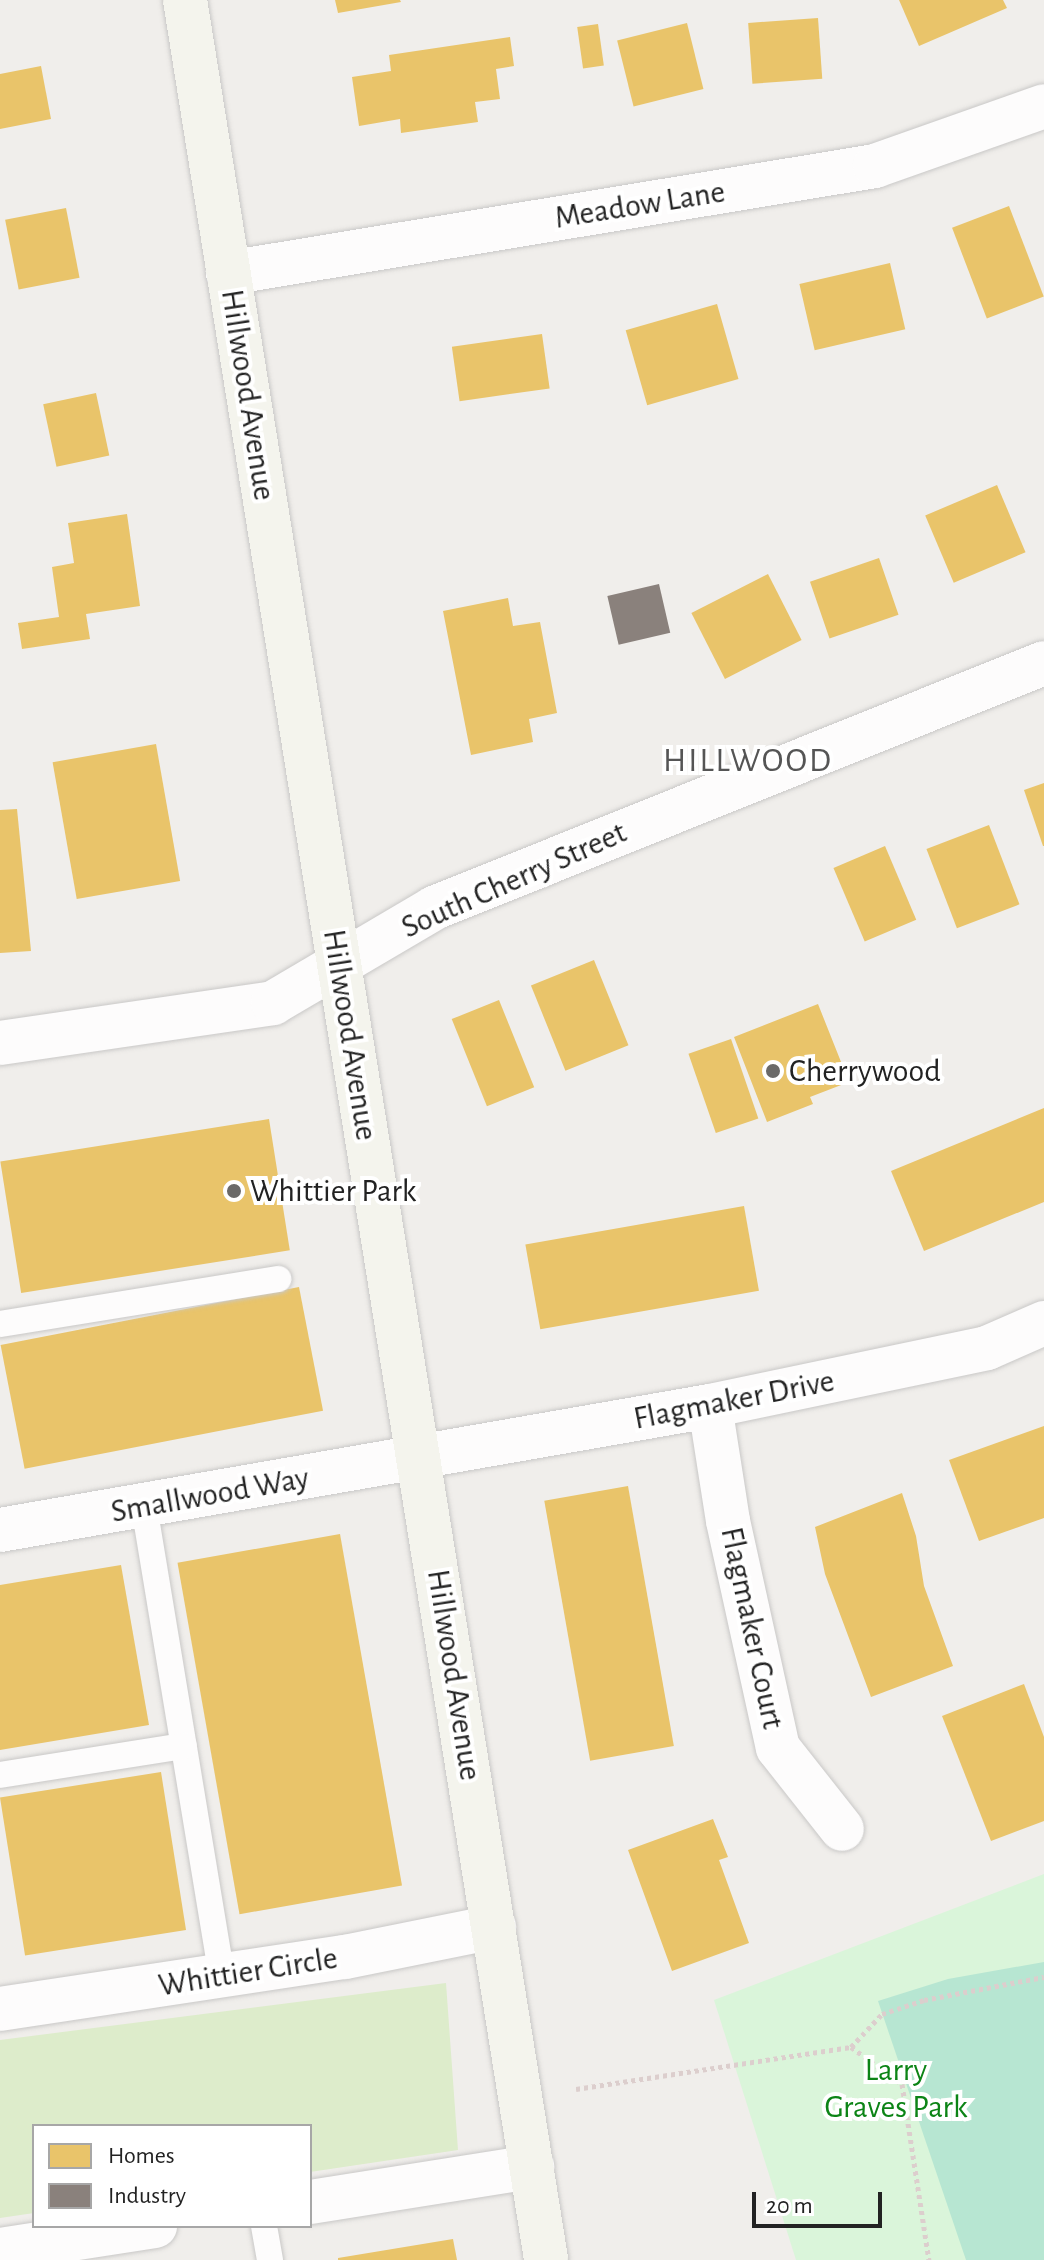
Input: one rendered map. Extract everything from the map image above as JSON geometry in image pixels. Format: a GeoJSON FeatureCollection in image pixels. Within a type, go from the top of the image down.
{"type":"FeatureCollection","features":[{"type":"Feature","properties":{"kind":"main road","name":"Hillwood Avenue"},"geometry":{"type":"LineString","coordinates":[[185,0],[546,2260]]}},
{"type":"Feature","properties":{"kind":"street","name":"Meadow Lane"},"geometry":{"type":"LineString","coordinates":[[228,273],[875,166],[1044,106]]}},
{"type":"Feature","properties":{"kind":"street","name":"South Cherry Street"},"geometry":{"type":"LineString","coordinates":[[0,1043],[273,1003],[434,908],[753,777],[1044,663]]}},
{"type":"Feature","properties":{"kind":"street","name":"Flagmaker Drive"},"geometry":{"type":"LineString","coordinates":[[419,1459],[710,1406],[987,1348],[1044,1323]]}},
{"type":"Feature","properties":{"kind":"street","name":"Flagmaker Court"},"geometry":{"type":"LineString","coordinates":[[710,1406],[728,1521],[778,1748],[842,1829]]}},
{"type":"Feature","properties":{"kind":"street","name":"Smallwood Way"},"geometry":{"type":"LineString","coordinates":[[0,1530],[419,1459]]}},
{"type":"Feature","properties":{"kind":"street","name":"Whittier Circle"},"geometry":{"type":"LineString","coordinates":[[0,2009],[222,1975],[494,1927]]}},
{"type":"Feature","properties":{"kind":"street"},"geometry":{"type":"LineString","coordinates":[[312,2202],[532,2167]]}},
{"type":"Feature","properties":{"kind":"street"},"geometry":{"type":"LineString","coordinates":[[0,2250],[142,2228]]}},
{"type":"Feature","properties":{"kind":"lane"},"geometry":{"type":"LineString","coordinates":[[0,1324],[278,1279]]}},
{"type":"Feature","properties":{"kind":"lane"},"geometry":{"type":"LineString","coordinates":[[144,1506],[222,1975]]}},
{"type":"Feature","properties":{"kind":"lane"},"geometry":{"type":"LineString","coordinates":[[0,1775],[184,1746]]}},
{"type":"Feature","properties":{"kind":"lane"},"geometry":{"type":"LineString","coordinates":[[264,2228],[270,2260]]}},
{"type":"Feature","properties":{"kind":"path"},"geometry":{"type":"LineString","coordinates":[[576,2089],[851,2047],[882,2014],[924,2000],[1044,1977]]}},
{"type":"Feature","properties":{"kind":"path"},"geometry":{"type":"LineString","coordinates":[[851,2047],[902,2084],[929,2260]]}},
{"type":"Feature","properties":{"kind":"green space","name":"Larry Graves Park"},"geometry":{"type":"Polygon","coordinates":[[[1044,1874],[1044,2260],[796,2260],[714,2000],[1044,1874]]]}},
{"type":"Feature","properties":{"kind":"green space"},"geometry":{"type":"Polygon","coordinates":[[[1044,1962],[1044,2260],[966,2260],[878,2001],[948,1979],[1044,1962]]]}},
{"type":"Feature","properties":{"kind":"green space"},"geometry":{"type":"Polygon","coordinates":[[[446,1983],[458,2150],[312,2172],[312,2124],[32,2124],[32,2213],[0,2218],[0,2040],[446,1983]]]}},
{"type":"Feature","properties":{"kind":"building: Homes"},"geometry":{"type":"Polygon","coordinates":[[[335,0],[400,0],[401,2],[338,13],[335,0]]]}},
{"type":"Feature","properties":{"kind":"building: Homes"},"geometry":{"type":"Polygon","coordinates":[[[899,0],[1003,0],[1007,8],[919,46],[899,0]]]}},
{"type":"Feature","properties":{"kind":"building: Homes"},"geometry":{"type":"Polygon","coordinates":[[[818,18],[822,79],[752,84],[748,23],[818,18]]]}},
{"type":"Feature","properties":{"kind":"building: Homes"},"geometry":{"type":"Polygon","coordinates":[[[687,23],[703,89],[634,106],[617,40],[687,23]]]}},
{"type":"Feature","properties":{"kind":"building: Homes"},"geometry":{"type":"Polygon","coordinates":[[[598,24],[604,66],[583,69],[577,27],[598,24]]]}},
{"type":"Feature","properties":{"kind":"building: Homes"},"geometry":{"type":"Polygon","coordinates":[[[510,37],[514,66],[496,69],[500,99],[475,102],[478,122],[401,133],[400,119],[359,126],[352,77],[391,71],[389,55],[510,37]]]}},
{"type":"Feature","properties":{"kind":"building: Homes"},"geometry":{"type":"Polygon","coordinates":[[[41,66],[51,119],[0,129],[0,74],[41,66]]]}},
{"type":"Feature","properties":{"kind":"building: Homes"},"geometry":{"type":"Polygon","coordinates":[[[1009,206],[1044,297],[987,318],[952,228],[1009,206]]]}},
{"type":"Feature","properties":{"kind":"building: Homes"},"geometry":{"type":"Polygon","coordinates":[[[66,208],[80,278],[19,290],[5,220],[66,208]]]}},
{"type":"Feature","properties":{"kind":"building: Homes"},"geometry":{"type":"Polygon","coordinates":[[[890,263],[905,329],[815,350],[799,284],[890,263]]]}},
{"type":"Feature","properties":{"kind":"building: Homes"},"geometry":{"type":"Polygon","coordinates":[[[717,304],[738,379],[647,405],[626,330],[717,304]]]}},
{"type":"Feature","properties":{"kind":"building: Homes"},"geometry":{"type":"Polygon","coordinates":[[[542,334],[550,388],[460,401],[452,347],[542,334]]]}},
{"type":"Feature","properties":{"kind":"building: Homes"},"geometry":{"type":"Polygon","coordinates":[[[96,393],[109,456],[56,467],[43,404],[96,393]]]}},
{"type":"Feature","properties":{"kind":"building: Homes"},"geometry":{"type":"Polygon","coordinates":[[[997,485],[1026,552],[954,583],[925,515],[997,485]]]}},
{"type":"Feature","properties":{"kind":"building: Homes"},"geometry":{"type":"Polygon","coordinates":[[[127,514],[140,606],[86,614],[90,639],[22,649],[18,623],[59,617],[52,567],[74,563],[68,523],[127,514]]]}},
{"type":"Feature","properties":{"kind":"building: Homes"},"geometry":{"type":"Polygon","coordinates":[[[879,558],[899,615],[830,638],[810,582],[879,558]]]}},
{"type":"Feature","properties":{"kind":"building: Homes"},"geometry":{"type":"Polygon","coordinates":[[[768,574],[802,640],[725,679],[691,613],[768,574]]]}},
{"type":"Feature","properties":{"kind":"building: Homes"},"geometry":{"type":"Polygon","coordinates":[[[508,598],[513,626],[540,622],[557,713],[529,719],[533,742],[471,755],[443,611],[508,598]]]}},
{"type":"Feature","properties":{"kind":"building: Homes"},"geometry":{"type":"Polygon","coordinates":[[[156,744],[180,881],[77,899],[53,762],[156,744]]]}},
{"type":"Feature","properties":{"kind":"building: Homes"},"geometry":{"type":"Polygon","coordinates":[[[1044,783],[1044,846],[1043,846],[1024,790],[1044,783]]]}},
{"type":"Feature","properties":{"kind":"building: Homes"},"geometry":{"type":"Polygon","coordinates":[[[17,809],[31,951],[0,953],[0,810],[17,809]]]}},
{"type":"Feature","properties":{"kind":"building: Homes"},"geometry":{"type":"Polygon","coordinates":[[[989,825],[1019,904],[957,928],[926,849],[989,825]]]}},
{"type":"Feature","properties":{"kind":"building: Homes"},"geometry":{"type":"Polygon","coordinates":[[[885,846],[916,920],[865,942],[833,868],[885,846]]]}},
{"type":"Feature","properties":{"kind":"building: Homes"},"geometry":{"type":"Polygon","coordinates":[[[594,960],[628,1045],[565,1071],[531,985],[594,960]]]}},
{"type":"Feature","properties":{"kind":"building: Homes"},"geometry":{"type":"Polygon","coordinates":[[[499,1000],[534,1087],[487,1106],[452,1019],[499,1000]]]}},
{"type":"Feature","properties":{"kind":"building: Homes"},"geometry":{"type":"Polygon","coordinates":[[[818,1004],[849,1082],[810,1097],[813,1104],[767,1122],[734,1037],[818,1004]]]}},
{"type":"Feature","properties":{"kind":"building: Homes"},"geometry":{"type":"Polygon","coordinates":[[[731,1039],[758,1118],[716,1133],[688,1054],[731,1039]]]}},
{"type":"Feature","properties":{"kind":"building: Homes"},"geometry":{"type":"Polygon","coordinates":[[[1044,1108],[1044,1202],[924,1251],[891,1171],[1044,1108]]]}},
{"type":"Feature","properties":{"kind":"building: Homes"},"geometry":{"type":"Polygon","coordinates":[[[269,1119],[290,1250],[21,1293],[0,1162],[269,1119]]]}},
{"type":"Feature","properties":{"kind":"building: Homes"},"geometry":{"type":"Polygon","coordinates":[[[744,1206],[759,1291],[540,1329],[525,1245],[744,1206]]]}},
{"type":"Feature","properties":{"kind":"building: Homes"},"geometry":{"type":"Polygon","coordinates":[[[299,1287],[323,1411],[25,1469],[1,1345],[299,1287]]]}},
{"type":"Feature","properties":{"kind":"building: Homes"},"geometry":{"type":"Polygon","coordinates":[[[1044,1426],[1044,1518],[979,1541],[949,1460],[1044,1426]]]}},
{"type":"Feature","properties":{"kind":"building: Homes"},"geometry":{"type":"Polygon","coordinates":[[[628,1486],[674,1746],[590,1761],[544,1501],[628,1486]]]}},
{"type":"Feature","properties":{"kind":"building: Homes"},"geometry":{"type":"Polygon","coordinates":[[[902,1493],[916,1536],[924,1586],[953,1666],[871,1697],[825,1574],[815,1527],[902,1493]]]}},
{"type":"Feature","properties":{"kind":"building: Homes"},"geometry":{"type":"Polygon","coordinates":[[[340,1534],[402,1886],[239,1914],[178,1563],[340,1534]]]}},
{"type":"Feature","properties":{"kind":"building: Homes"},"geometry":{"type":"Polygon","coordinates":[[[121,1565],[149,1725],[0,1750],[0,1585],[121,1565]]]}},
{"type":"Feature","properties":{"kind":"building: Homes"},"geometry":{"type":"Polygon","coordinates":[[[1024,1684],[1044,1737],[1044,1821],[991,1841],[942,1716],[1024,1684]]]}},
{"type":"Feature","properties":{"kind":"building: Homes"},"geometry":{"type":"Polygon","coordinates":[[[161,1772],[186,1930],[25,1956],[0,1797],[161,1772]]]}},
{"type":"Feature","properties":{"kind":"building: Homes"},"geometry":{"type":"Polygon","coordinates":[[[713,1819],[728,1857],[719,1860],[749,1943],[672,1971],[628,1850],[713,1819]]]}},
{"type":"Feature","properties":{"kind":"building: Homes"},"geometry":{"type":"Polygon","coordinates":[[[453,2239],[457,2260],[338,2260],[338,2258],[453,2239]]]}},
{"type":"Feature","properties":{"kind":"building: Industry"},"geometry":{"type":"Polygon","coordinates":[[[659,584],[670,633],[619,645],[607,596],[659,584]]]}},
{"type":"Feature","properties":{"kind":"place","name":"Cherrywood"},"geometry":{"type":"Point","coordinates":[773,1071]}},
{"type":"Feature","properties":{"kind":"place","name":"Whittier Park"},"geometry":{"type":"Point","coordinates":[234,1191]}},
{"type":"Feature","properties":{"kind":"district","name":"HILLWOOD"},"geometry":{"type":"Point","coordinates":[748,762]}}]}
